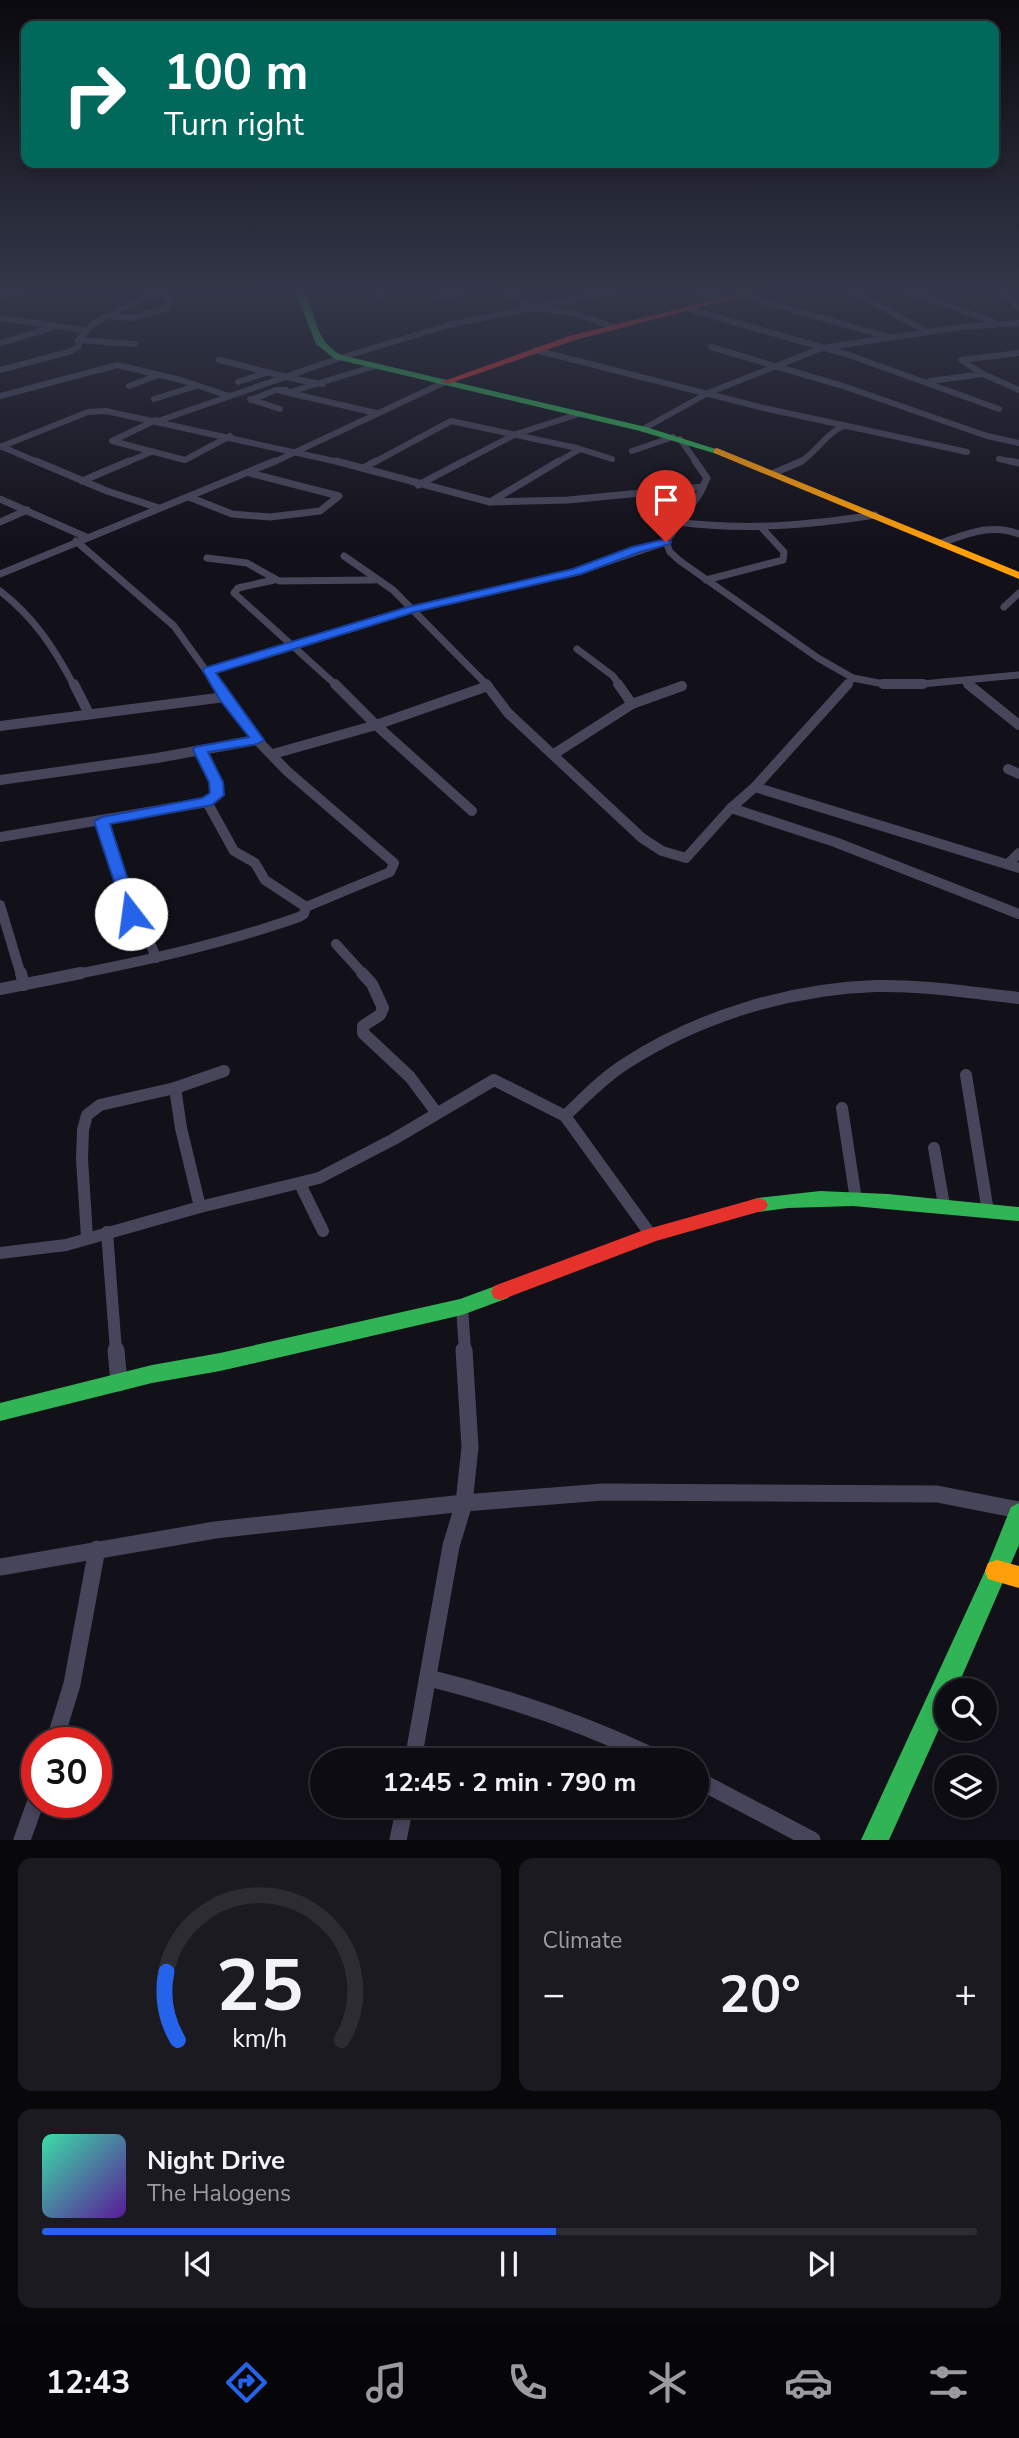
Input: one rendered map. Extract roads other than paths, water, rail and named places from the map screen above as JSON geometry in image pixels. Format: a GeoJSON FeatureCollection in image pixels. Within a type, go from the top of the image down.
{"type":"FeatureCollection","features":[{"type":"Feature","properties":{"kind":"main road"},"geometry":{"type":"LineString","coordinates":[[415,377],[677,438],[774,473],[1019,576]]}},
{"type":"Feature","properties":{"kind":"main road"},"geometry":{"type":"LineString","coordinates":[[445,382],[459,377]]}},
{"type":"Feature","properties":{"kind":"main road"},"geometry":{"type":"LineString","coordinates":[[0,1412],[462,1307],[652,1235],[780,1200],[856,1200],[1019,1214]]}},
{"type":"Feature","properties":{"kind":"main road"},"geometry":{"type":"LineString","coordinates":[[875,1839],[997,1571],[1019,1516]]}},
{"type":"Feature","properties":{"kind":"main road"},"geometry":{"type":"LineString","coordinates":[[997,1571],[1019,1577]]}},
{"type":"Feature","properties":{"kind":"street"},"geometry":{"type":"LineString","coordinates":[[0,396],[70,377]]}},
{"type":"Feature","properties":{"kind":"street"},"geometry":{"type":"LineString","coordinates":[[129,386],[154,377]]}},
{"type":"Feature","properties":{"kind":"street"},"geometry":{"type":"LineString","coordinates":[[159,377],[229,396]]}},
{"type":"Feature","properties":{"kind":"street"},"geometry":{"type":"LineString","coordinates":[[238,382],[254,377]]}},
{"type":"Feature","properties":{"kind":"street"},"geometry":{"type":"LineString","coordinates":[[226,438],[185,460],[150,453],[113,440],[159,420],[286,377]]}},
{"type":"Feature","properties":{"kind":"street"},"geometry":{"type":"LineString","coordinates":[[284,392],[340,377]]}},
{"type":"Feature","properties":{"kind":"street"},"geometry":{"type":"LineString","coordinates":[[643,377],[833,426],[967,452]]}},
{"type":"Feature","properties":{"kind":"street"},"geometry":{"type":"LineString","coordinates":[[643,429],[708,393],[750,377]]}},
{"type":"Feature","properties":{"kind":"street"},"geometry":{"type":"LineString","coordinates":[[810,377],[985,435],[1019,443]]}},
{"type":"Feature","properties":{"kind":"street"},"geometry":{"type":"LineString","coordinates":[[914,377],[999,409]]}},
{"type":"Feature","properties":{"kind":"street"},"geometry":{"type":"LineString","coordinates":[[927,381],[960,377]]}},
{"type":"Feature","properties":{"kind":"street"},"geometry":{"type":"LineString","coordinates":[[989,377],[1019,390]]}},
{"type":"Feature","properties":{"kind":"street"},"geometry":{"type":"LineString","coordinates":[[282,378],[319,383]]}},
{"type":"Feature","properties":{"kind":"street"},"geometry":{"type":"LineString","coordinates":[[0,574],[250,472],[445,382]]}},
{"type":"Feature","properties":{"kind":"street"},"geometry":{"type":"LineString","coordinates":[[154,399],[196,386]]}},
{"type":"Feature","properties":{"kind":"street"},"geometry":{"type":"LineString","coordinates":[[251,400],[276,390],[376,413]]}},
{"type":"Feature","properties":{"kind":"street"},"geometry":{"type":"LineString","coordinates":[[237,394],[280,409]]}},
{"type":"Feature","properties":{"kind":"street"},"geometry":{"type":"LineString","coordinates":[[0,447],[94,411],[159,420],[213,432],[226,438],[298,451],[490,502],[568,500],[703,487]]}},
{"type":"Feature","properties":{"kind":"street"},"geometry":{"type":"LineString","coordinates":[[105,415],[116,413]]}},
{"type":"Feature","properties":{"kind":"street"},"geometry":{"type":"LineString","coordinates":[[74,418],[125,414]]}},
{"type":"Feature","properties":{"kind":"street"},"geometry":{"type":"LineString","coordinates":[[418,485],[516,435],[579,414]]}},
{"type":"Feature","properties":{"kind":"street"},"geometry":{"type":"LineString","coordinates":[[362,468],[451,421],[580,449],[612,459]]}},
{"type":"Feature","properties":{"kind":"street"},"geometry":{"type":"LineString","coordinates":[[774,473],[806,459],[817,451],[833,426]]}},
{"type":"Feature","properties":{"kind":"street"},"geometry":{"type":"LineString","coordinates":[[209,671],[412,609],[577,572],[666,542],[707,478],[677,438],[632,451]]}},
{"type":"Feature","properties":{"kind":"street"},"geometry":{"type":"LineString","coordinates":[[0,447],[82,481],[159,508]]}},
{"type":"Feature","properties":{"kind":"street"},"geometry":{"type":"LineString","coordinates":[[490,502],[580,449]]}},
{"type":"Feature","properties":{"kind":"street"},"geometry":{"type":"LineString","coordinates":[[82,481],[150,453]]}},
{"type":"Feature","properties":{"kind":"street"},"geometry":{"type":"LineString","coordinates":[[999,459],[1019,463]]}},
{"type":"Feature","properties":{"kind":"street"},"geometry":{"type":"LineString","coordinates":[[189,497],[232,514],[270,517],[320,511],[339,496],[250,472]]}},
{"type":"Feature","properties":{"kind":"street"},"geometry":{"type":"LineString","coordinates":[[0,499],[86,537]]}},
{"type":"Feature","properties":{"kind":"street"},"geometry":{"type":"LineString","coordinates":[[0,522],[27,510]]}},
{"type":"Feature","properties":{"kind":"street"},"geometry":{"type":"LineString","coordinates":[[678,522],[712,527],[761,527],[875,515]]}},
{"type":"Feature","properties":{"kind":"street"},"geometry":{"type":"LineString","coordinates":[[706,580],[783,560],[784,552],[761,527]]}},
{"type":"Feature","properties":{"kind":"street"},"geometry":{"type":"LineString","coordinates":[[931,539],[974,530],[1006,529],[1019,534]]}},
{"type":"Feature","properties":{"kind":"street"},"geometry":{"type":"LineString","coordinates":[[76,541],[174,626],[257,740],[315,796],[394,863],[390,872],[306,907]]}},
{"type":"Feature","properties":{"kind":"street"},"geometry":{"type":"LineString","coordinates":[[666,542],[670,552],[706,580],[809,652],[853,678],[889,685],[965,681],[1019,674]]}},
{"type":"Feature","properties":{"kind":"street"},"geometry":{"type":"LineString","coordinates":[[344,556],[377,581],[388,585],[488,686],[508,713],[642,838],[662,851],[686,858],[731,808],[755,787],[853,678]]}},
{"type":"Feature","properties":{"kind":"street"},"geometry":{"type":"LineString","coordinates":[[207,558],[247,563],[264,570],[275,580]]}},
{"type":"Feature","properties":{"kind":"street"},"geometry":{"type":"LineString","coordinates":[[377,581],[275,580],[238,589],[234,593],[274,628],[291,647],[311,660],[376,725],[472,811]]}},
{"type":"Feature","properties":{"kind":"street"},"geometry":{"type":"LineString","coordinates":[[0,591],[53,647],[89,714]]}},
{"type":"Feature","properties":{"kind":"street"},"geometry":{"type":"LineString","coordinates":[[1004,607],[1019,593]]}},
{"type":"Feature","properties":{"kind":"street"},"geometry":{"type":"LineString","coordinates":[[577,649],[613,676],[632,704]]}},
{"type":"Feature","properties":{"kind":"street"},"geometry":{"type":"LineString","coordinates":[[965,681],[986,701],[1019,724]]}},
{"type":"Feature","properties":{"kind":"street"},"geometry":{"type":"LineString","coordinates":[[272,754],[376,725],[488,686]]}},
{"type":"Feature","properties":{"kind":"street"},"geometry":{"type":"LineString","coordinates":[[554,754],[632,704],[682,686]]}},
{"type":"Feature","properties":{"kind":"street"},"geometry":{"type":"LineString","coordinates":[[0,726],[225,697]]}},
{"type":"Feature","properties":{"kind":"street"},"geometry":{"type":"LineString","coordinates":[[0,780],[257,740]]}},
{"type":"Feature","properties":{"kind":"street"},"geometry":{"type":"LineString","coordinates":[[0,837],[207,802],[217,795],[216,782],[200,750]]}},
{"type":"Feature","properties":{"kind":"street"},"geometry":{"type":"LineString","coordinates":[[1009,769],[1019,774]]}},
{"type":"Feature","properties":{"kind":"street"},"geometry":{"type":"LineString","coordinates":[[755,787],[1019,867]]}},
{"type":"Feature","properties":{"kind":"street"},"geometry":{"type":"LineString","coordinates":[[207,802],[234,851],[255,863],[265,880],[306,907]]}},
{"type":"Feature","properties":{"kind":"street"},"geometry":{"type":"LineString","coordinates":[[731,808],[835,842],[1019,914]]}},
{"type":"Feature","properties":{"kind":"street"},"geometry":{"type":"LineString","coordinates":[[102,821],[131,914],[150,942],[156,958]]}},
{"type":"Feature","properties":{"kind":"street"},"geometry":{"type":"LineString","coordinates":[[1008,864],[1019,853]]}},
{"type":"Feature","properties":{"kind":"street"},"geometry":{"type":"LineString","coordinates":[[0,905],[24,985]]}},
{"type":"Feature","properties":{"kind":"street"},"geometry":{"type":"LineString","coordinates":[[0,989],[80,976],[250,936],[299,917],[304,914],[306,907]]}},
{"type":"Feature","properties":{"kind":"street"},"geometry":{"type":"LineString","coordinates":[[336,944],[372,985],[383,1007],[380,1015],[363,1026],[363,1033],[410,1077],[436,1112]]}},
{"type":"Feature","properties":{"kind":"street"},"geometry":{"type":"LineString","coordinates":[[565,1116],[623,1066],[669,1040],[715,1021],[777,1001],[811,993],[874,986],[935,989],[1019,999]]}},
{"type":"Feature","properties":{"kind":"street"},"geometry":{"type":"LineString","coordinates":[[87,1237],[83,1137],[85,1120],[91,1110],[100,1105],[175,1088],[224,1071]]}},
{"type":"Feature","properties":{"kind":"street"},"geometry":{"type":"LineString","coordinates":[[966,1075],[988,1212]]}},
{"type":"Feature","properties":{"kind":"street"},"geometry":{"type":"LineString","coordinates":[[0,1253],[66,1245],[200,1207],[300,1184],[334,1172],[344,1163],[394,1139],[494,1080],[565,1116],[652,1235]]}},
{"type":"Feature","properties":{"kind":"street"},"geometry":{"type":"LineString","coordinates":[[175,1088],[181,1128],[200,1207]]}},
{"type":"Feature","properties":{"kind":"street"},"geometry":{"type":"LineString","coordinates":[[842,1108],[856,1200]]}},
{"type":"Feature","properties":{"kind":"street"},"geometry":{"type":"LineString","coordinates":[[934,1148],[944,1206]]}},
{"type":"Feature","properties":{"kind":"street"},"geometry":{"type":"LineString","coordinates":[[300,1184],[323,1231]]}},
{"type":"Feature","properties":{"kind":"street"},"geometry":{"type":"LineString","coordinates":[[107,1232],[119,1383]]}},
{"type":"Feature","properties":{"kind":"street"},"geometry":{"type":"LineString","coordinates":[[415,1748],[451,1546],[464,1503],[470,1447],[462,1307]]}},
{"type":"Feature","properties":{"kind":"street"},"geometry":{"type":"LineString","coordinates":[[0,1567],[215,1530],[464,1503],[603,1492],[937,1493],[1019,1516]]}},
{"type":"Feature","properties":{"kind":"street"},"geometry":{"type":"LineString","coordinates":[[59,1727],[72,1684],[97,1549]]}},
{"type":"Feature","properties":{"kind":"street"},"geometry":{"type":"LineString","coordinates":[[429,1678],[494,1693],[562,1716],[633,1748]]}},
{"type":"Feature","properties":{"kind":"street"},"geometry":{"type":"LineString","coordinates":[[709,1786],[812,1839]]}},
{"type":"Feature","properties":{"kind":"street"},"geometry":{"type":"LineString","coordinates":[[22,1839],[30,1818]]}},
{"type":"Feature","properties":{"kind":"street"},"geometry":{"type":"LineString","coordinates":[[398,1839],[402,1818]]}}]}
